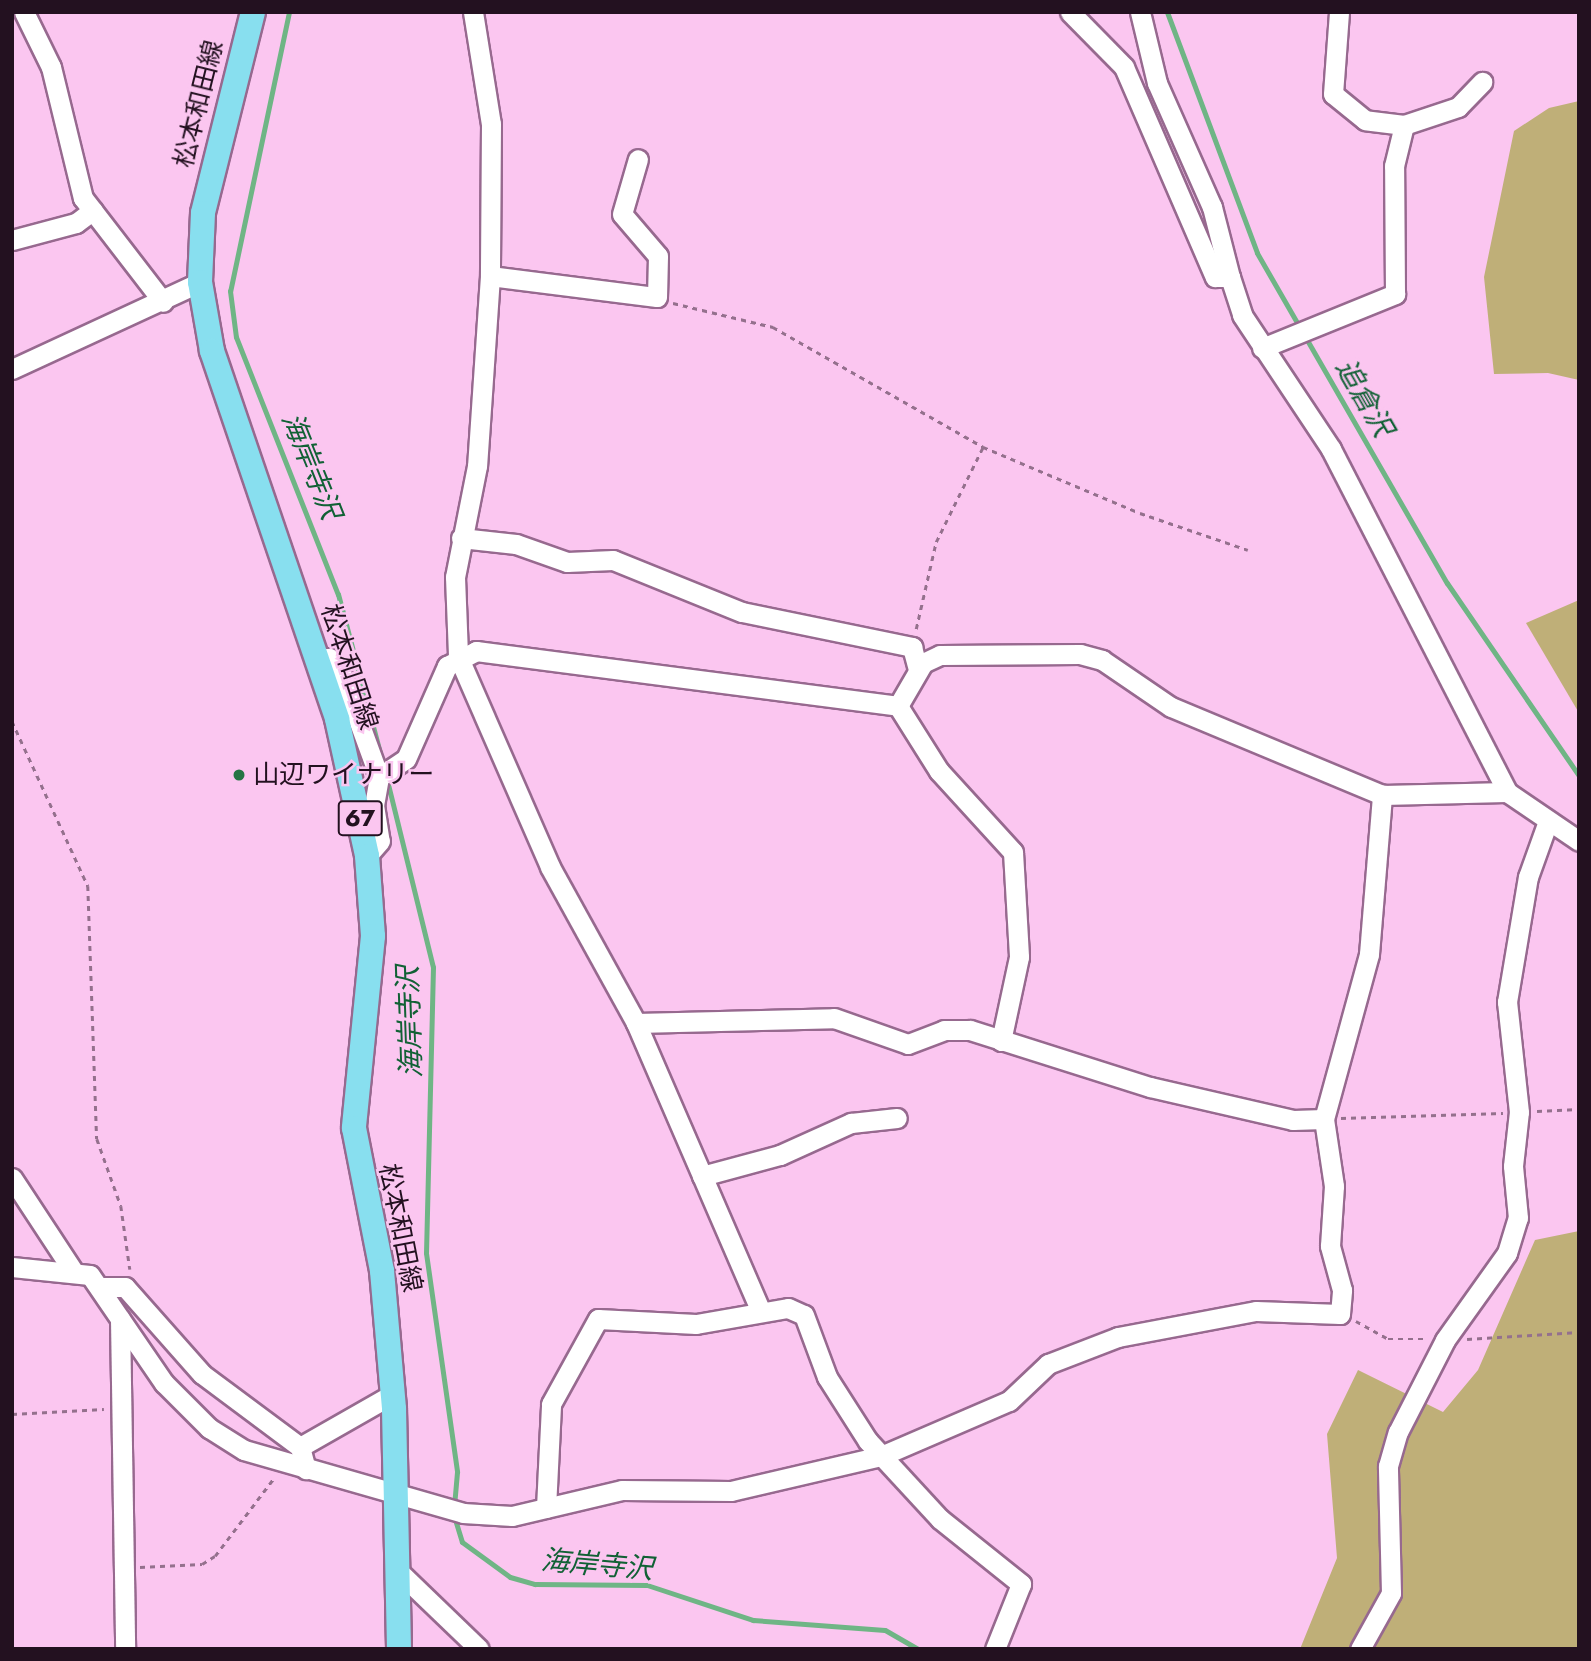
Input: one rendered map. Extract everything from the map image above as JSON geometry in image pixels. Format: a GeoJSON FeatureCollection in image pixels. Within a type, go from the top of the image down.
{"type":"FeatureCollection","features":[{"type":"Feature","properties":{"kind":"main road","name":"松本和田線"},"geometry":{"type":"LineString","coordinates":[[253,12],[203,213],[200,282],[212,351],[317,659],[352,776],[367,856],[373,936],[354,1128],[383,1271],[393,1394],[399,1649]]}},
{"type":"Feature","properties":{"kind":"street"},"geometry":{"type":"LineString","coordinates":[[24,12],[58,92],[73,175],[93,210],[163,302]]}},
{"type":"Feature","properties":{"kind":"street"},"geometry":{"type":"LineString","coordinates":[[473,12],[491,124],[490,276],[477,466],[455,577],[458,656],[550,867],[636,1023],[760,1309]]}},
{"type":"Feature","properties":{"kind":"street"},"geometry":{"type":"LineString","coordinates":[[1070,12],[1124,67],[1215,277],[1230,277]]}},
{"type":"Feature","properties":{"kind":"street"},"geometry":{"type":"LineString","coordinates":[[1140,12],[1157,83],[1212,207],[1230,277],[1262,348],[1331,449],[1507,792],[1579,841]]}},
{"type":"Feature","properties":{"kind":"street"},"geometry":{"type":"LineString","coordinates":[[1339,12],[1333,93],[1365,120],[1404,125],[1458,107],[1482,82]]}},
{"type":"Feature","properties":{"kind":"street"},"geometry":{"type":"LineString","coordinates":[[1262,348],[1395,294],[1394,166],[1404,125]]}},
{"type":"Feature","properties":{"kind":"street"},"geometry":{"type":"LineString","coordinates":[[490,276],[657,297],[658,256],[622,214],[638,159]]}},
{"type":"Feature","properties":{"kind":"street"},"geometry":{"type":"LineString","coordinates":[[12,240],[76,223],[93,210]]}},
{"type":"Feature","properties":{"kind":"street"},"geometry":{"type":"LineString","coordinates":[[12,369],[163,302],[200,282]]}},
{"type":"Feature","properties":{"kind":"street"},"geometry":{"type":"LineString","coordinates":[[461,538],[516,544],[567,562],[614,560],[742,612],[912,647],[918,670]]}},
{"type":"Feature","properties":{"kind":"street"},"geometry":{"type":"LineString","coordinates":[[898,706],[918,670],[940,655],[964,650],[1080,654],[1102,660],[1171,707],[1382,795],[1507,792]]}},
{"type":"Feature","properties":{"kind":"street"},"geometry":{"type":"LineString","coordinates":[[379,777],[406,759],[436,685],[458,656],[475,651],[898,706]]}},
{"type":"Feature","properties":{"kind":"street"},"geometry":{"type":"LineString","coordinates":[[317,659],[329,658],[341,673],[379,777],[374,805],[380,841],[367,856]]}},
{"type":"Feature","properties":{"kind":"street"},"geometry":{"type":"LineString","coordinates":[[898,706],[939,771],[1013,852],[1018,957],[1001,1041]]}},
{"type":"Feature","properties":{"kind":"street"},"geometry":{"type":"LineString","coordinates":[[103,1287],[120,1320],[164,1382],[209,1428],[282,1463],[463,1513],[512,1516],[622,1490],[731,1491],[881,1456],[1009,1401],[1048,1364],[1118,1337],[1256,1311],[1340,1314],[1342,1290],[1329,1246],[1334,1186],[1324,1119],[1369,954],[1382,795]]}},
{"type":"Feature","properties":{"kind":"street"},"geometry":{"type":"LineString","coordinates":[[1360,1649],[1391,1593],[1388,1466],[1398,1432],[1445,1340],[1507,1253],[1514,1230],[1519,1112],[1508,1046],[1513,942],[1548,821]]}},
{"type":"Feature","properties":{"kind":"street"},"geometry":{"type":"LineString","coordinates":[[636,1023],[834,1018],[891,1042],[908,1044],[944,1030],[1001,1041],[1150,1087],[1293,1120],[1324,1119]]}},
{"type":"Feature","properties":{"kind":"street"},"geometry":{"type":"LineString","coordinates":[[702,1176],[780,1155],[851,1123],[898,1118]]}},
{"type":"Feature","properties":{"kind":"street"},"geometry":{"type":"LineString","coordinates":[[12,1178],[73,1270]]}},
{"type":"Feature","properties":{"kind":"street"},"geometry":{"type":"LineString","coordinates":[[12,1267],[73,1270],[103,1287],[125,1287],[202,1374],[300,1447],[306,1469]]}},
{"type":"Feature","properties":{"kind":"street"},"geometry":{"type":"LineString","coordinates":[[546,1508],[551,1404],[598,1319],[696,1324],[760,1309],[788,1308],[804,1315],[827,1377],[881,1456],[940,1519],[1021,1584],[995,1649]]}},
{"type":"Feature","properties":{"kind":"street"},"geometry":{"type":"LineString","coordinates":[[120,1320],[118,1408],[125,1649]]}},
{"type":"Feature","properties":{"kind":"street"},"geometry":{"type":"LineString","coordinates":[[300,1447],[393,1394]]}},
{"type":"Feature","properties":{"kind":"street"},"geometry":{"type":"LineString","coordinates":[[398,1571],[479,1649]]}},
{"type":"Feature","properties":{"kind":"path"},"geometry":{"type":"LineString","coordinates":[[657,297],[773,327],[983,447],[1140,513],[1248,550]]}},
{"type":"Feature","properties":{"kind":"path"},"geometry":{"type":"LineString","coordinates":[[912,647],[936,542],[983,447]]}},
{"type":"Feature","properties":{"kind":"path"},"geometry":{"type":"LineString","coordinates":[[12,721],[88,886],[96,1139],[121,1206],[130,1259],[125,1287]]}},
{"type":"Feature","properties":{"kind":"path"},"geometry":{"type":"LineString","coordinates":[[1324,1119],[1579,1110]]}},
{"type":"Feature","properties":{"kind":"path"},"geometry":{"type":"LineString","coordinates":[[12,1415],[118,1408]]}},
{"type":"Feature","properties":{"kind":"path"},"geometry":{"type":"LineString","coordinates":[[124,1567],[190,1566],[215,1556],[264,1497],[282,1463]]}},
{"type":"Feature","properties":{"kind":"shaded area"},"geometry":{"type":"Polygon","coordinates":[[[1579,101],[1579,380],[1548,373],[1494,374],[1484,277],[1514,131],[1549,108],[1579,101]]]}},
{"type":"Feature","properties":{"kind":"shaded area"},"geometry":{"type":"Polygon","coordinates":[[[1579,600],[1579,713],[1526,623],[1579,600]]]}},
{"type":"Feature","properties":{"kind":"shaded area"},"geometry":{"type":"Polygon","coordinates":[[[1579,1231],[1579,1649],[1300,1649],[1337,1558],[1327,1434],[1358,1370],[1443,1412],[1478,1370],[1535,1240],[1579,1231]]]}},
{"type":"Feature","properties":{"kind":"waterway","name":"海岸寺沢"},"geometry":{"type":"LineString","coordinates":[[289,12],[230,291],[236,337],[338,594],[381,757]]}},
{"type":"Feature","properties":{"kind":"waterway","name":"追倉沢"},"geometry":{"type":"LineString","coordinates":[[1167,12],[1257,253],[1447,583],[1579,776]]}},
{"type":"Feature","properties":{"kind":"waterway","name":"海岸寺沢"},"geometry":{"type":"LineString","coordinates":[[387,780],[433,967],[426,1253],[457,1472],[454,1506]]}},
{"type":"Feature","properties":{"kind":"waterway","name":"海岸寺沢"},"geometry":{"type":"LineString","coordinates":[[454,1516],[462,1542],[510,1577],[535,1584],[647,1585],[753,1620],[885,1630],[918,1649]]}},
{"type":"Feature","properties":{"kind":"place","name":"山辺ワイナリー"},"geometry":{"type":"Point","coordinates":[239,775]}}]}
